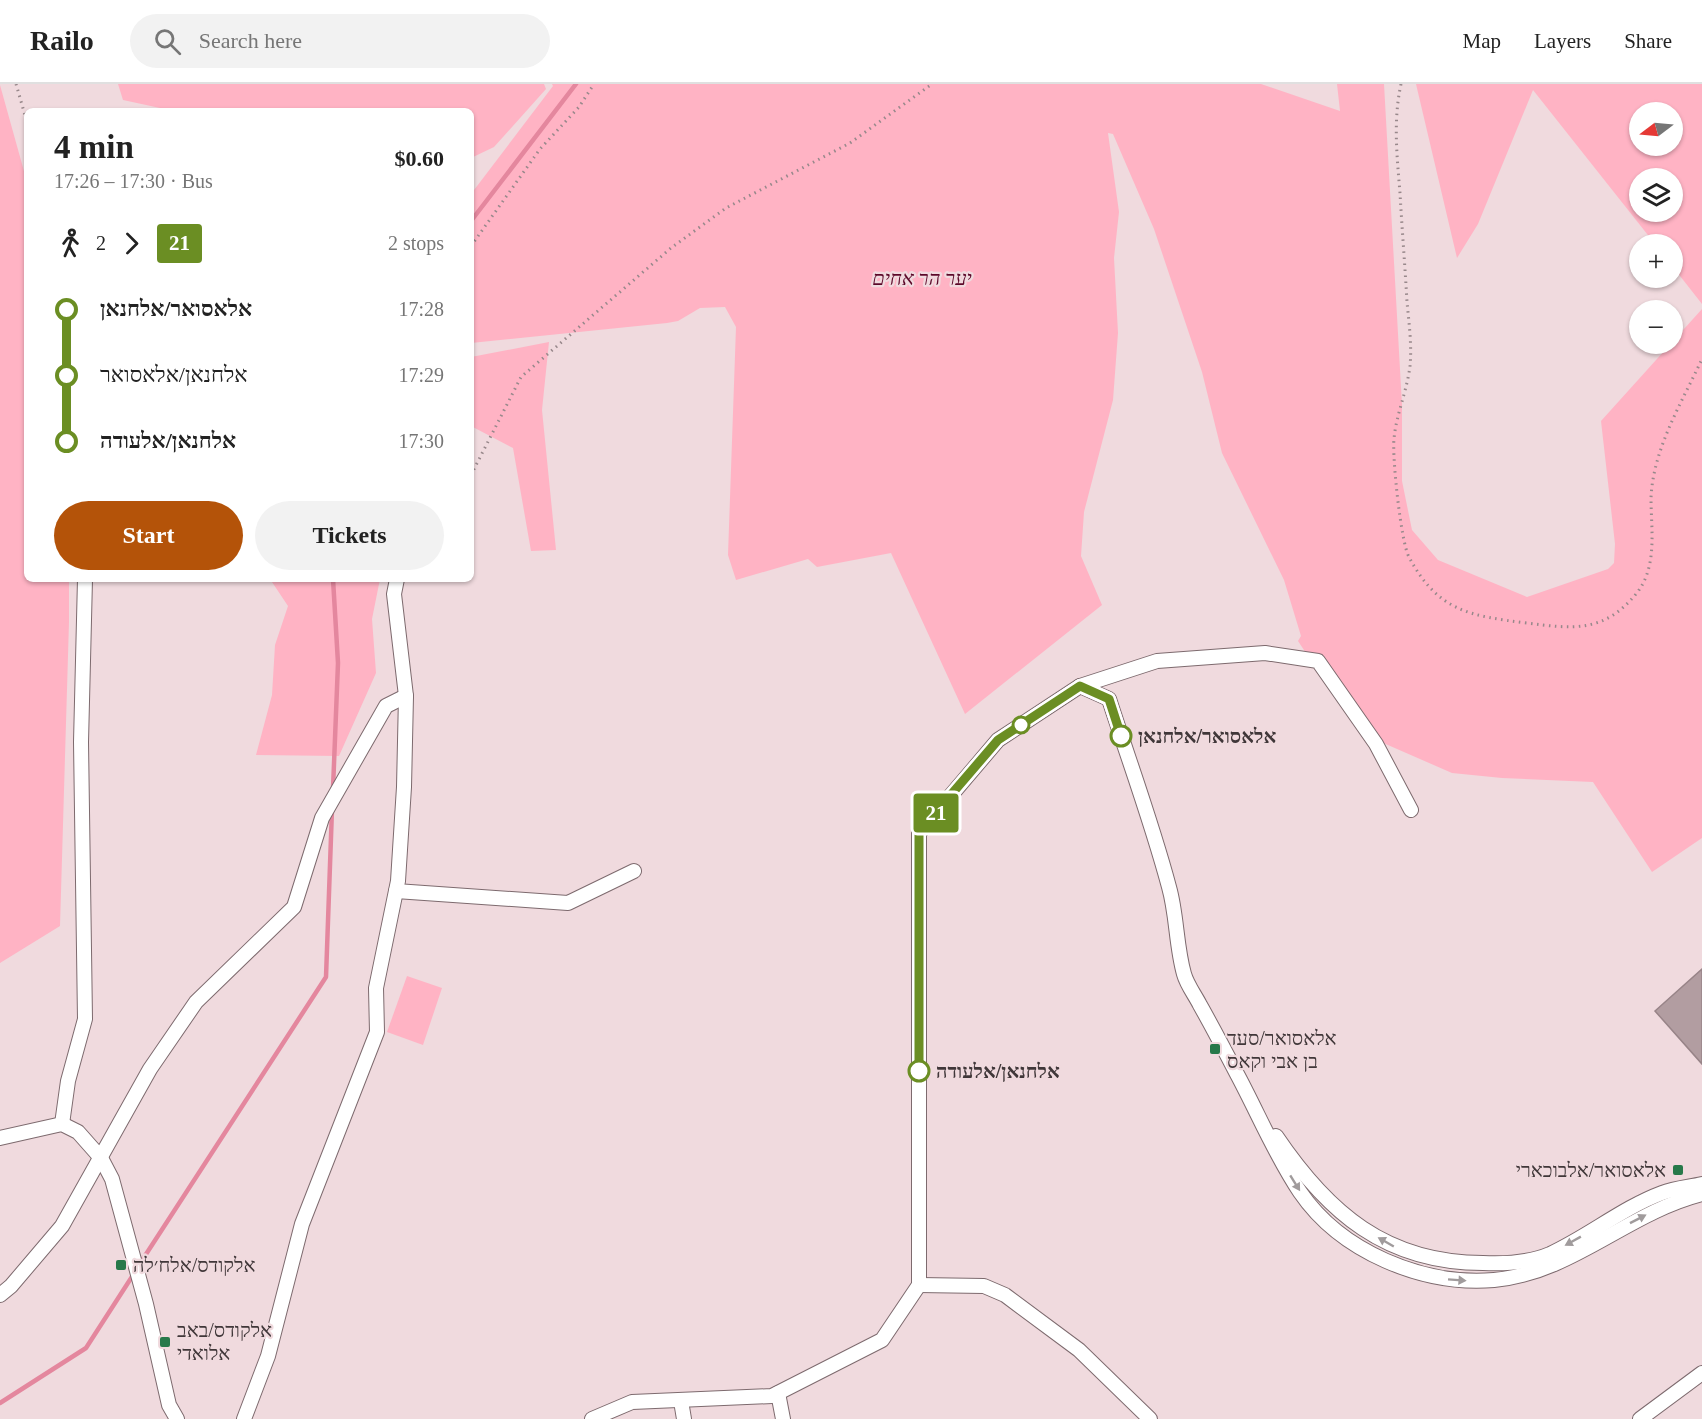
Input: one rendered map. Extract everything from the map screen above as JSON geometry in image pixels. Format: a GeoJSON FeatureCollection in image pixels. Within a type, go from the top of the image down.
{"type":"FeatureCollection","features":[{"type":"Feature","properties":{"kind":"street"},"geometry":{"type":"LineString","coordinates":[[62,1124],[68,1081],[85,1019],[81,742],[85,582]]}},
{"type":"Feature","properties":{"kind":"street"},"geometry":{"type":"LineString","coordinates":[[244,1419],[268,1356],[302,1224],[377,1032],[376,988],[396,891],[404,787],[406,696],[394,594],[396,582]]}},
{"type":"Feature","properties":{"kind":"street"},"geometry":{"type":"LineString","coordinates":[[592,1419],[632,1402],[772,1396],[882,1340],[919,1285],[919,832],[998,740],[1080,686],[1157,661],[1265,653],[1318,661],[1376,744],[1411,810]]}},
{"type":"Feature","properties":{"kind":"street"},"geometry":{"type":"LineString","coordinates":[[1080,686],[1109,699],[1170,888],[1184,976],[1258,1113],[1279,1158],[1302,1194],[1327,1220],[1356,1243],[1386,1260],[1423,1274],[1456,1281],[1492,1280],[1541,1272],[1662,1206],[1702,1194]]}},
{"type":"Feature","properties":{"kind":"street"},"geometry":{"type":"LineString","coordinates":[[0,1295],[62,1226],[150,1069],[196,1002],[294,907],[322,818],[386,706],[406,696]]}},
{"type":"Feature","properties":{"kind":"street"},"geometry":{"type":"LineString","coordinates":[[396,891],[568,903],[634,871]]}},
{"type":"Feature","properties":{"kind":"street"},"geometry":{"type":"LineString","coordinates":[[1258,1113],[1321,1194],[1358,1226],[1398,1249],[1428,1258],[1463,1263],[1527,1260],[1549,1254],[1663,1192],[1702,1184]]}},
{"type":"Feature","properties":{"kind":"street"},"geometry":{"type":"LineString","coordinates":[[0,1138],[62,1124],[78,1132],[101,1158],[115,1191],[146,1304],[170,1405],[177,1419]]}},
{"type":"Feature","properties":{"kind":"street"},"geometry":{"type":"LineString","coordinates":[[919,1285],[984,1286],[1005,1295],[1079,1350],[1150,1419]]}},
{"type":"Feature","properties":{"kind":"street"},"geometry":{"type":"LineString","coordinates":[[1640,1419],[1702,1373]]}},
{"type":"Feature","properties":{"kind":"street"},"geometry":{"type":"LineString","coordinates":[[778,1393],[783,1419]]}},
{"type":"Feature","properties":{"kind":"street"},"geometry":{"type":"LineString","coordinates":[[681,1401],[684,1419]]}},
{"type":"Feature","properties":{"kind":"path"},"geometry":{"type":"LineString","coordinates":[[16,84],[24,112]]}},
{"type":"Feature","properties":{"kind":"path"},"geometry":{"type":"LineString","coordinates":[[474,242],[540,149],[579,107],[594,84]]}},
{"type":"Feature","properties":{"kind":"path"},"geometry":{"type":"LineString","coordinates":[[474,469],[521,377],[671,248],[726,208],[850,143],[932,84]]}},
{"type":"Feature","properties":{"kind":"path"},"geometry":{"type":"LineString","coordinates":[[1401,84],[1395,131],[1410,366],[1394,440],[1403,538],[1408,555],[1426,584],[1443,601],[1461,612],[1478,617],[1571,628],[1590,625],[1608,618],[1636,594],[1647,575],[1653,543],[1651,496],[1660,449],[1702,359]]}},
{"type":"Feature","properties":{"kind":"green space"},"geometry":{"type":"Polygon","coordinates":[[[118,84],[544,84],[546,89],[494,147],[474,157],[474,108],[160,108],[123,100],[118,84]]]}},
{"type":"Feature","properties":{"kind":"green space","name":"יער הר אחים"},"geometry":{"type":"Polygon","coordinates":[[[552,84],[1261,84],[1340,111],[1337,84],[1384,84],[1402,405],[1402,481],[1412,530],[1438,560],[1527,597],[1608,569],[1614,563],[1615,544],[1601,421],[1661,354],[1683,354],[1683,330],[1702,309],[1702,838],[1652,872],[1593,782],[1502,778],[1452,773],[1381,742],[1343,709],[1298,641],[1301,636],[1284,580],[1222,453],[1202,372],[1154,229],[1113,134],[1108,133],[1119,212],[1114,258],[1118,333],[1113,400],[1084,512],[1081,556],[1102,605],[965,714],[891,553],[817,567],[808,559],[736,580],[728,555],[736,327],[725,307],[700,308],[678,321],[667,323],[474,343],[474,190],[553,86],[552,84]]]}},
{"type":"Feature","properties":{"kind":"green space"},"geometry":{"type":"Polygon","coordinates":[[[1416,84],[1702,84],[1702,304],[1683,280],[1683,234],[1647,234],[1638,222],[1683,222],[1683,168],[1629,168],[1629,211],[1533,90],[1478,224],[1457,258],[1416,84]]]}},
{"type":"Feature","properties":{"kind":"green space"},"geometry":{"type":"Polygon","coordinates":[[[0,85],[24,171],[24,582],[69,582],[69,622],[60,926],[0,963],[0,85]]]}},
{"type":"Feature","properties":{"kind":"green space"},"geometry":{"type":"Polygon","coordinates":[[[549,342],[542,410],[556,550],[531,551],[513,448],[474,428],[474,356],[549,342]]]}},
{"type":"Feature","properties":{"kind":"green space"},"geometry":{"type":"Polygon","coordinates":[[[272,582],[379,582],[372,619],[376,673],[339,756],[256,755],[272,695],[275,645],[288,606],[272,582]]]}},
{"type":"Feature","properties":{"kind":"green space"},"geometry":{"type":"Polygon","coordinates":[[[407,976],[442,988],[423,1045],[387,1032],[407,976]]]}},
{"type":"Feature","properties":{"kind":"building"},"geometry":{"type":"Polygon","coordinates":[[[1702,969],[1702,1064],[1655,1011],[1702,969]]]}},
{"type":"Feature","properties":{"kind":"waterway"},"geometry":{"type":"LineString","coordinates":[[474,217],[576,84]]}},
{"type":"Feature","properties":{"kind":"waterway"},"geometry":{"type":"LineString","coordinates":[[333,582],[338,663],[333,789]]}},
{"type":"Feature","properties":{"kind":"waterway"},"geometry":{"type":"LineString","coordinates":[[139,1265],[326,977],[332,809]]}},
{"type":"Feature","properties":{"kind":"waterway"},"geometry":{"type":"LineString","coordinates":[[0,1403],[86,1348],[135,1272]]}},
{"type":"Feature","properties":{"kind":"bus line","name":"21"},"geometry":{"type":"LineString","coordinates":[[919,1071],[919,832],[998,740],[1080,686],[1109,699],[1121,736]]}},
{"type":"Feature","properties":{"kind":"place","name":"אלאסואר/אלחנאן"},"geometry":{"type":"Point","coordinates":[1121,736]}},
{"type":"Feature","properties":{"kind":"place","name":"אלאסואר/סעד בן אבי וקאס"},"geometry":{"type":"Point","coordinates":[1215,1049]}},
{"type":"Feature","properties":{"kind":"place","name":"אלחנאן/אלעודה"},"geometry":{"type":"Point","coordinates":[919,1071]}},
{"type":"Feature","properties":{"kind":"place","name":"אלאסואר/אלבוכארי"},"geometry":{"type":"Point","coordinates":[1678,1170]}},
{"type":"Feature","properties":{"kind":"place","name":"אלקודס/אלח׳לה"},"geometry":{"type":"Point","coordinates":[121,1265]}},
{"type":"Feature","properties":{"kind":"place","name":"אלקודס/באב אלואדי"},"geometry":{"type":"Point","coordinates":[165,1342]}}]}
